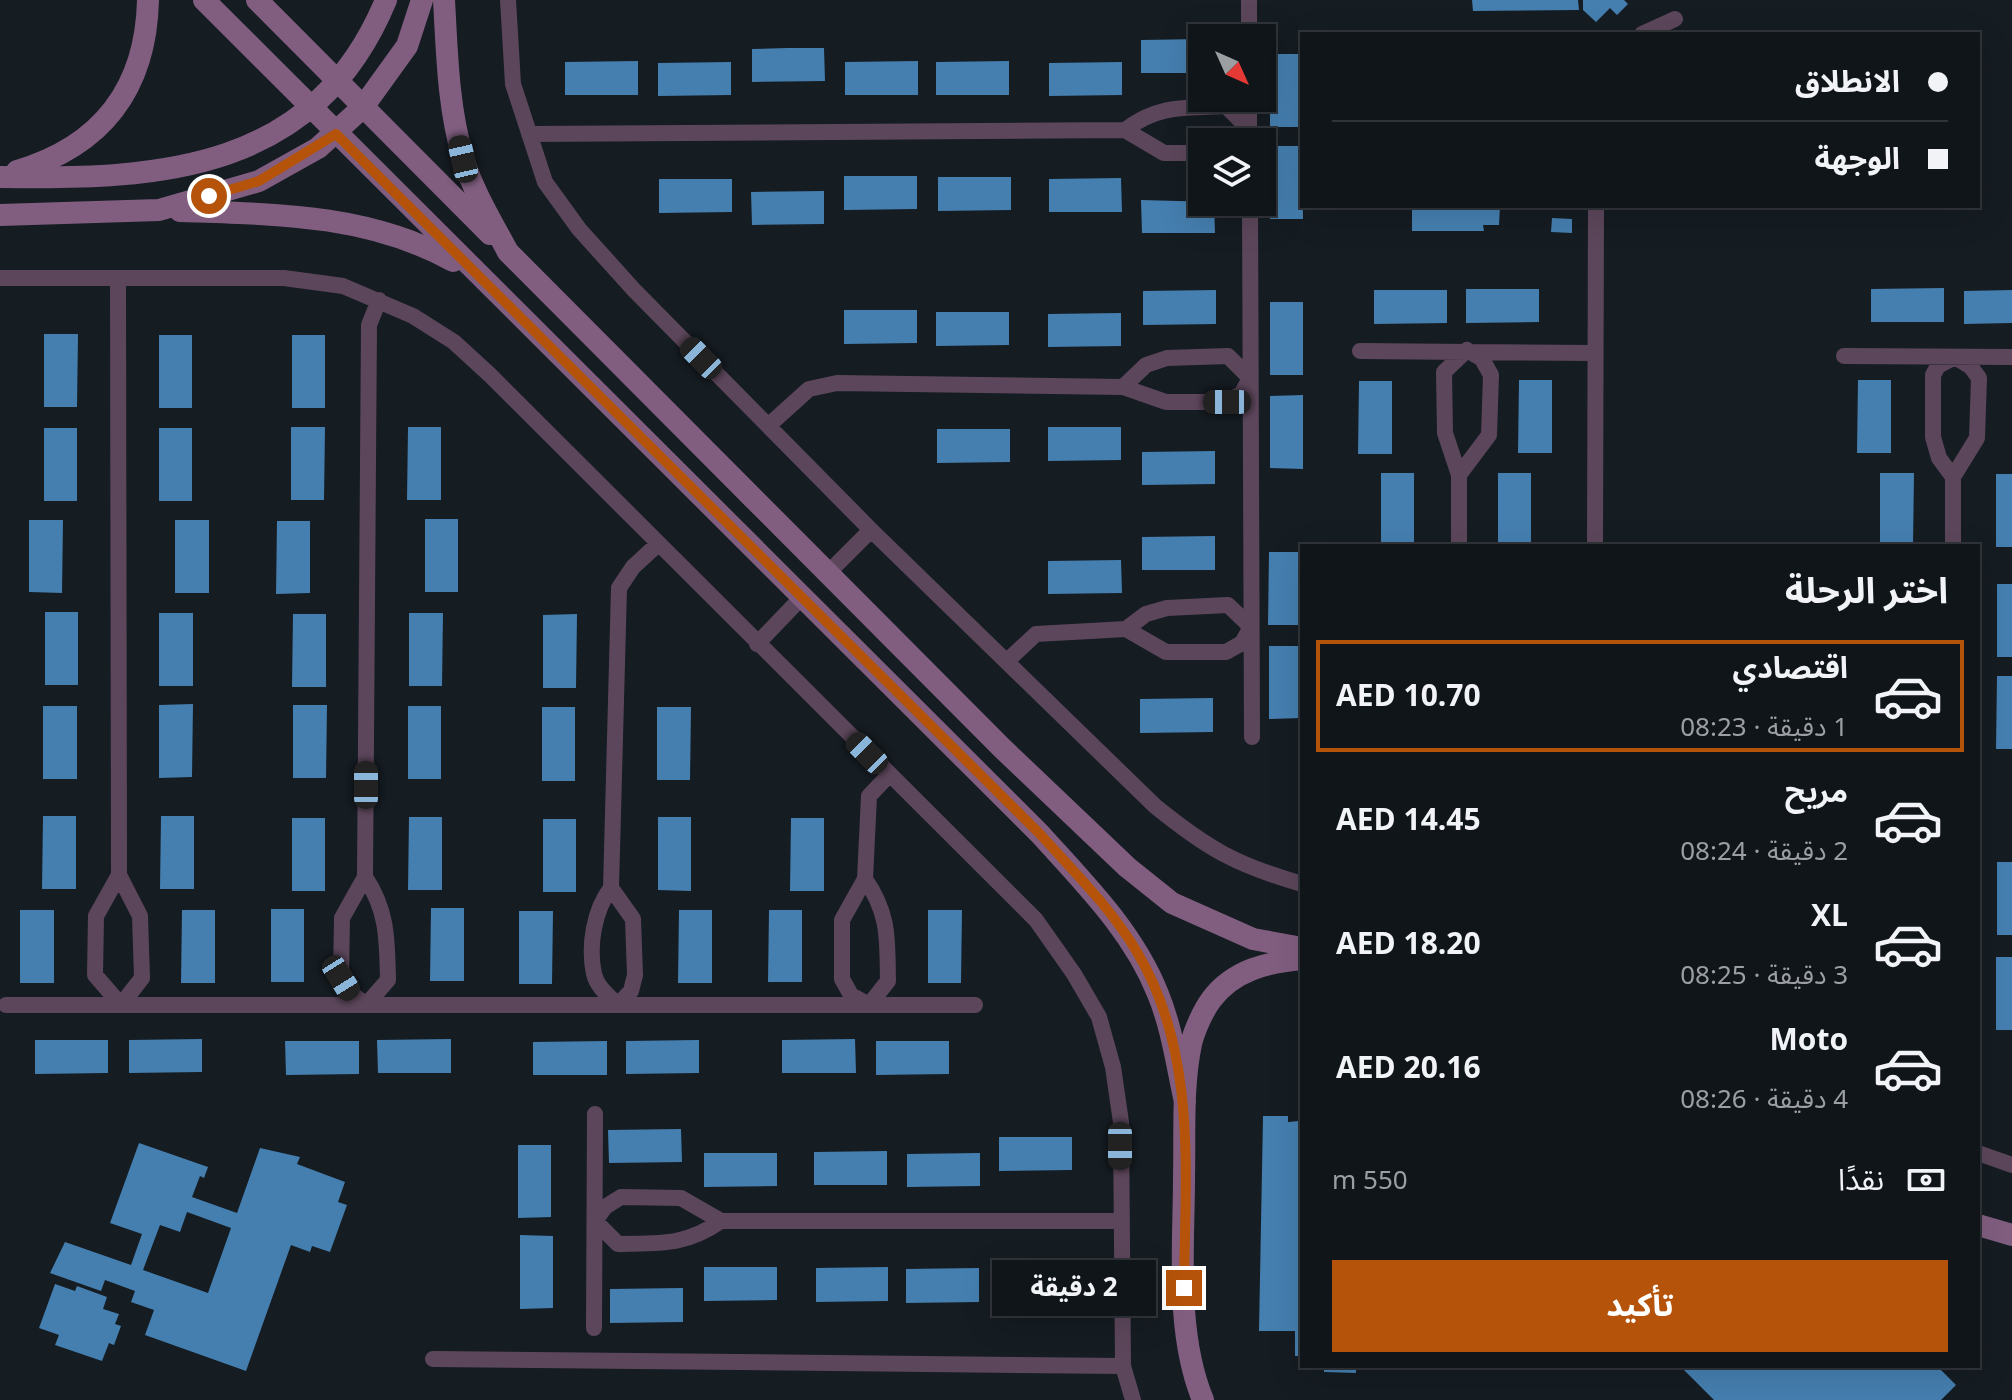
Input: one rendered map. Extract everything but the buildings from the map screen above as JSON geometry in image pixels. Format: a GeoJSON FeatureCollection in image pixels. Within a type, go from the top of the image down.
{"type":"FeatureCollection","features":[{"type":"Feature","properties":{"kind":"main road"},"geometry":{"type":"LineString","coordinates":[[0,177],[48,162],[104,124],[126,92],[143,52],[148,0]]}},
{"type":"Feature","properties":{"kind":"main road"},"geometry":{"type":"LineString","coordinates":[[204,0],[978,773],[1106,908],[1138,953],[1157,992],[1170,1031],[1185,1102]]}},
{"type":"Feature","properties":{"kind":"main road"},"geometry":{"type":"LineString","coordinates":[[257,0],[1002,748],[1127,867],[1172,903],[1253,939],[1300,948]]}},
{"type":"Feature","properties":{"kind":"main road"},"geometry":{"type":"LineString","coordinates":[[0,177],[143,175],[239,149],[279,130],[311,109],[339,82],[362,51],[386,0]]}},
{"type":"Feature","properties":{"kind":"main road"},"geometry":{"type":"LineString","coordinates":[[159,210],[259,181],[336,134],[363,107],[407,46],[422,0]]}},
{"type":"Feature","properties":{"kind":"main road"},"geometry":{"type":"LineString","coordinates":[[444,0],[448,78],[463,159],[481,203],[508,252]]}},
{"type":"Feature","properties":{"kind":"main road"},"geometry":{"type":"LineString","coordinates":[[0,215],[159,210],[271,214],[349,223],[428,247],[480,277]]}},
{"type":"Feature","properties":{"kind":"main road"},"geometry":{"type":"LineString","coordinates":[[631,426],[657,401]]}},
{"type":"Feature","properties":{"kind":"main road"},"geometry":{"type":"LineString","coordinates":[[978,773],[1002,748]]}},
{"type":"Feature","properties":{"kind":"main road"},"geometry":{"type":"LineString","coordinates":[[1203,1400],[1188,1339],[1184,1288],[1185,1102],[1191,1042],[1211,1000],[1236,976],[1270,962],[1300,959]]}},
{"type":"Feature","properties":{"kind":"main road"},"geometry":{"type":"LineString","coordinates":[[1980,1226],[2012,1235]]}},
{"type":"Feature","properties":{"kind":"street"},"geometry":{"type":"LineString","coordinates":[[508,0],[513,84],[545,182],[579,229],[634,290],[871,530],[1155,806],[1204,846],[1255,870],[1300,883]]}},
{"type":"Feature","properties":{"kind":"street"},"geometry":{"type":"LineString","coordinates":[[1249,0],[1249,24]]}},
{"type":"Feature","properties":{"kind":"street"},"geometry":{"type":"LineString","coordinates":[[1646,32],[1675,19]]}},
{"type":"Feature","properties":{"kind":"street"},"geometry":{"type":"LineString","coordinates":[[1125,130],[1144,115],[1166,109],[1226,106],[1240,128]]}},
{"type":"Feature","properties":{"kind":"street"},"geometry":{"type":"LineString","coordinates":[[529,134],[1125,130],[1164,153],[1188,153]]}},
{"type":"Feature","properties":{"kind":"street"},"geometry":{"type":"LineString","coordinates":[[1595,544],[1596,208]]}},
{"type":"Feature","properties":{"kind":"street"},"geometry":{"type":"LineString","coordinates":[[1250,216],[1252,737]]}},
{"type":"Feature","properties":{"kind":"street"},"geometry":{"type":"LineString","coordinates":[[0,278],[284,278],[343,286],[379,300],[413,316],[454,342],[658,544],[1036,920],[1074,974],[1099,1017],[1113,1067],[1121,1122],[1123,1366],[1133,1400]]}},
{"type":"Feature","properties":{"kind":"street"},"geometry":{"type":"LineString","coordinates":[[118,280],[119,875],[140,916],[142,978],[121,1005]]}},
{"type":"Feature","properties":{"kind":"street"},"geometry":{"type":"LineString","coordinates":[[366,1005],[351,993],[341,978],[342,918],[365,877],[369,325],[379,300]]}},
{"type":"Feature","properties":{"kind":"street"},"geometry":{"type":"LineString","coordinates":[[1459,475],[1489,435],[1491,375],[1482,359],[1467,350]]}},
{"type":"Feature","properties":{"kind":"street"},"geometry":{"type":"LineString","coordinates":[[1459,544],[1459,475],[1445,433],[1444,372],[1467,350]]}},
{"type":"Feature","properties":{"kind":"street"},"geometry":{"type":"LineString","coordinates":[[1360,351],[1595,353]]}},
{"type":"Feature","properties":{"kind":"street"},"geometry":{"type":"LineString","coordinates":[[1123,387],[1146,365],[1167,358],[1228,356],[1250,378]]}},
{"type":"Feature","properties":{"kind":"street"},"geometry":{"type":"LineString","coordinates":[[1844,356],[2012,357]]}},
{"type":"Feature","properties":{"kind":"street"},"geometry":{"type":"LineString","coordinates":[[1953,544],[1953,477],[1977,438],[1979,378],[1971,367],[1955,357]]}},
{"type":"Feature","properties":{"kind":"street"},"geometry":{"type":"LineString","coordinates":[[1953,477],[1939,458],[1933,437],[1933,375],[1938,366],[1955,357]]}},
{"type":"Feature","properties":{"kind":"street"},"geometry":{"type":"LineString","coordinates":[[769,425],[809,389],[837,383],[1123,387],[1166,402],[1227,402],[1242,393],[1250,378]]}},
{"type":"Feature","properties":{"kind":"street"},"geometry":{"type":"LineString","coordinates":[[828,573],[871,530]]}},
{"type":"Feature","properties":{"kind":"street"},"geometry":{"type":"LineString","coordinates":[[618,1005],[603,991],[594,975],[595,915],[611,888],[619,588],[633,567],[658,544]]}},
{"type":"Feature","properties":{"kind":"street"},"geometry":{"type":"LineString","coordinates":[[757,644],[802,597]]}},
{"type":"Feature","properties":{"kind":"street"},"geometry":{"type":"LineString","coordinates":[[1126,629],[1146,614],[1167,608],[1228,605],[1251,627]]}},
{"type":"Feature","properties":{"kind":"street"},"geometry":{"type":"LineString","coordinates":[[1008,660],[1036,634],[1126,629],[1166,652],[1226,652],[1242,643],[1251,627]]}},
{"type":"Feature","properties":{"kind":"street"},"geometry":{"type":"LineString","coordinates":[[869,1005],[851,995],[842,979],[842,920],[865,879],[869,796],[889,775]]}},
{"type":"Feature","properties":{"kind":"street"},"geometry":{"type":"LineString","coordinates":[[119,875],[96,916],[95,975],[121,1005]]}},
{"type":"Feature","properties":{"kind":"street"},"geometry":{"type":"LineString","coordinates":[[365,877],[378,897],[386,918],[388,980],[366,1005]]}},
{"type":"Feature","properties":{"kind":"street"},"geometry":{"type":"LineString","coordinates":[[865,879],[879,899],[887,935],[888,981],[869,1005]]}},
{"type":"Feature","properties":{"kind":"street"},"geometry":{"type":"LineString","coordinates":[[611,888],[633,919],[635,975],[631,991],[618,1005]]}},
{"type":"Feature","properties":{"kind":"street"},"geometry":{"type":"LineString","coordinates":[[6,1005],[975,1005]]}},
{"type":"Feature","properties":{"kind":"street"},"geometry":{"type":"LineString","coordinates":[[594,1328],[595,1114]]}},
{"type":"Feature","properties":{"kind":"street"},"geometry":{"type":"LineString","coordinates":[[1980,1154],[2012,1165]]}},
{"type":"Feature","properties":{"kind":"street"},"geometry":{"type":"LineString","coordinates":[[595,1221],[605,1207],[621,1197],[681,1198],[721,1221],[1120,1221]]}},
{"type":"Feature","properties":{"kind":"street"},"geometry":{"type":"LineString","coordinates":[[595,1221],[618,1244],[680,1242],[701,1235],[721,1221]]}},
{"type":"Feature","properties":{"kind":"street"},"geometry":{"type":"LineString","coordinates":[[433,1359],[1123,1366]]}},
{"type":"Feature","properties":{"kind":"route"},"geometry":{"type":"LineString","coordinates":[[209,196],[259,181],[318,148],[336,134],[1040,834],[1106,908],[1138,953],[1157,992],[1170,1031],[1185,1102],[1184,1288]]}}]}
